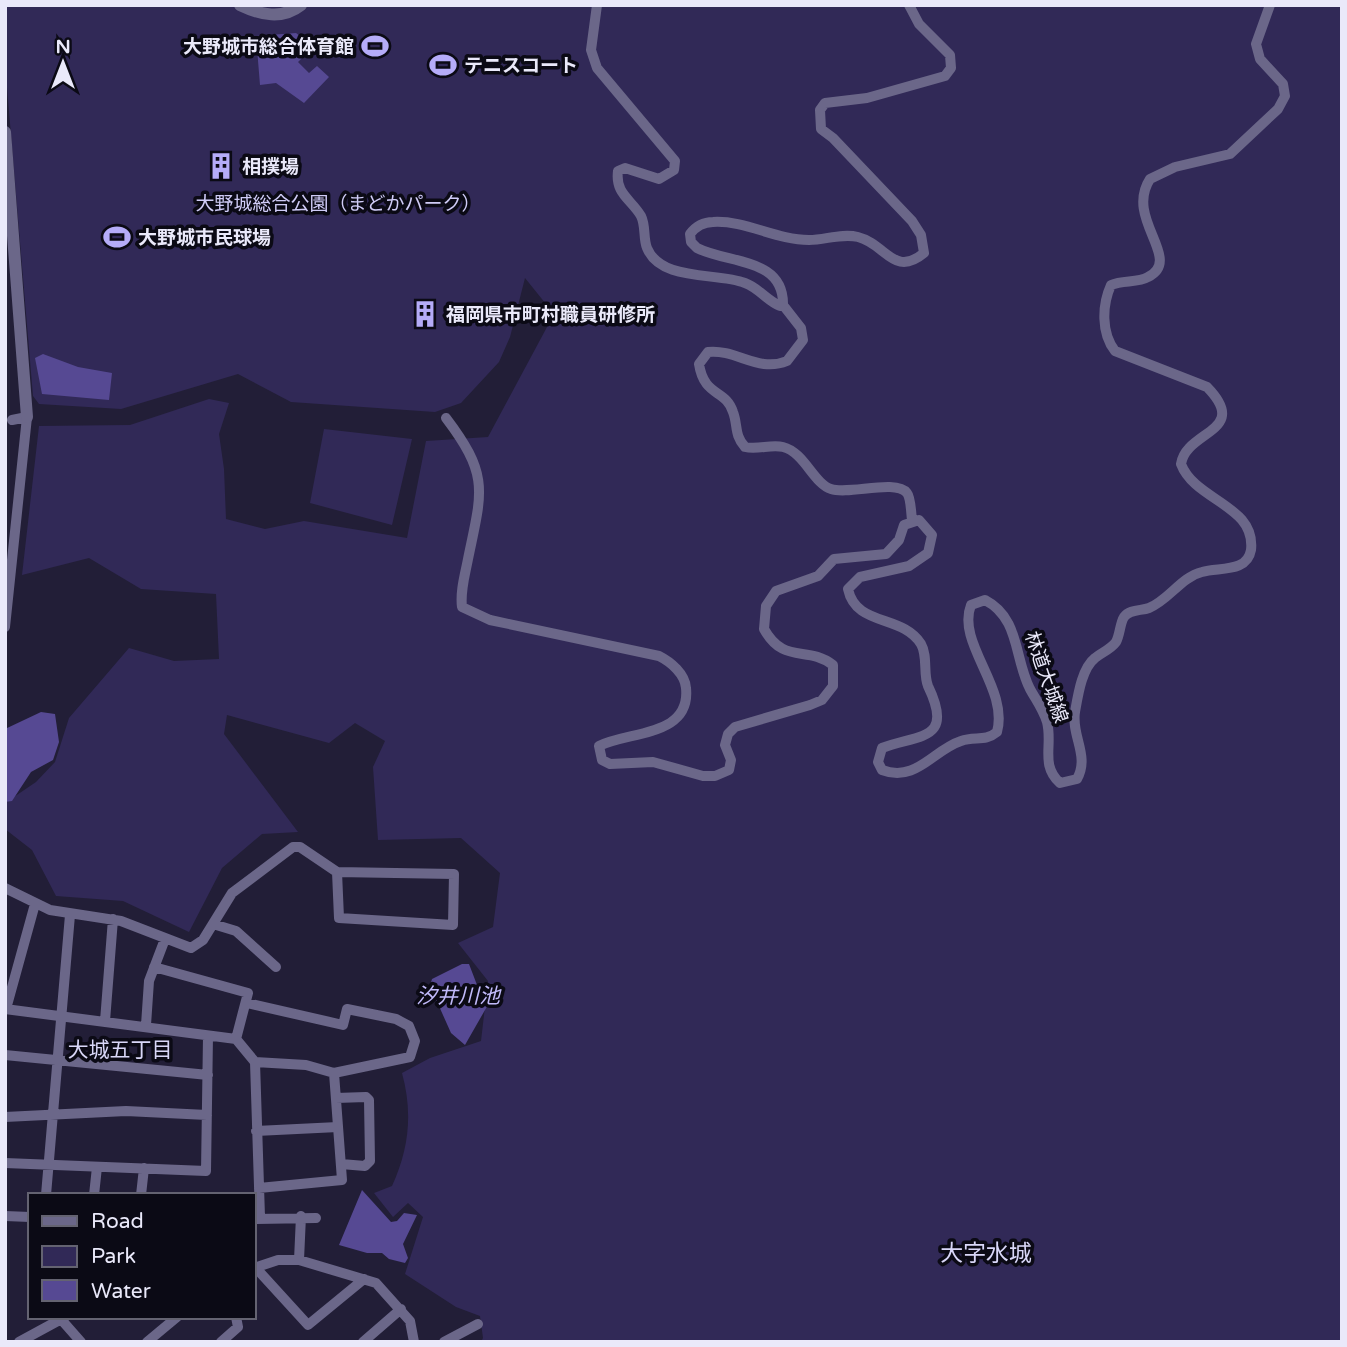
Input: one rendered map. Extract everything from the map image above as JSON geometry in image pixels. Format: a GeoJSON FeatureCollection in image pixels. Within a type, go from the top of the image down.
{"type":"FeatureCollection","features":[{"type":"Feature","properties":{"kind":"street"},"geometry":{"type":"LineString","coordinates":[[240,5],[254,12],[280,15],[301,5]]}},
{"type":"Feature","properties":{"kind":"street"},"geometry":{"type":"LineString","coordinates":[[597,5],[592,50],[597,68],[675,161],[674,170],[659,179],[625,168],[618,171],[619,189],[624,199],[642,218],[647,249],[660,263],[684,273],[740,281],[758,288],[770,302],[783,304]]}},
{"type":"Feature","properties":{"kind":"street"},"geometry":{"type":"LineString","coordinates":[[446,418],[473,458],[481,496],[463,583],[462,607],[467,612],[490,620],[637,650],[667,660],[678,671],[687,687],[685,703],[678,717],[665,728],[613,738],[599,746],[598,755],[610,764],[653,762],[690,774],[715,776],[729,770],[731,760],[725,745],[728,734],[735,727],[822,700],[833,686],[833,665],[824,659],[790,653],[771,640],[764,629],[766,606],[776,591],[818,576],[834,559],[843,556],[875,558],[886,554],[899,540],[904,525],[912,520],[908,497],[901,489],[881,487],[858,492],[831,489],[820,482],[807,463],[788,449],[781,446],[766,449],[745,447],[735,433],[734,413],[730,406],[704,384],[699,364],[708,352],[729,354],[766,365],[787,361],[803,340],[801,328],[783,304],[783,295],[771,274],[760,265],[707,253],[691,242],[690,234],[696,227],[717,222],[806,240],[856,236],[900,263],[909,263],[924,253],[921,235],[912,221],[833,138],[821,129],[819,120],[825,103],[867,98],[945,76],[951,68],[950,55],[919,24],[909,5]]}},
{"type":"Feature","properties":{"kind":"street","name":"林道大城線"},"geometry":{"type":"LineString","coordinates":[[912,520],[919,520],[932,535],[928,554],[909,566],[860,576],[848,589],[850,601],[857,609],[912,634],[922,646],[927,684],[935,696],[938,714],[933,729],[922,739],[882,748],[878,762],[882,770],[893,774],[909,771],[931,762],[946,748],[963,740],[979,741],[997,732],[1000,721],[996,699],[967,625],[971,605],[985,600],[995,605],[1016,637],[1029,688],[1048,724],[1048,766],[1053,776],[1060,783],[1077,779],[1082,770],[1082,754],[1075,712],[1087,665],[1117,640],[1124,617],[1131,612],[1149,608],[1194,575],[1234,568],[1246,562],[1250,553],[1247,526],[1239,515],[1193,485],[1181,464],[1187,448],[1218,427],[1222,416],[1217,397],[1207,387],[1115,351],[1106,340],[1106,296],[1111,285],[1147,279],[1155,272],[1160,261],[1160,247],[1143,215],[1142,196],[1150,179],[1175,167],[1230,154],[1278,109],[1285,96],[1283,84],[1260,59],[1256,44],[1270,5]]}},
{"type":"Feature","properties":{"kind":"street"},"geometry":{"type":"LineString","coordinates":[[5,132],[27,417],[5,627]]}},
{"type":"Feature","properties":{"kind":"street"},"geometry":{"type":"LineString","coordinates":[[12,420],[27,417]]}},
{"type":"Feature","properties":{"kind":"street"},"geometry":{"type":"LineString","coordinates":[[5,888],[36,904],[70,915],[113,919],[191,948],[203,940],[232,893],[293,847],[306,848],[337,872],[454,874],[453,925],[339,918],[337,872]]}},
{"type":"Feature","properties":{"kind":"street"},"geometry":{"type":"LineString","coordinates":[[36,904],[6,1009],[146,1025],[236,1039],[255,1062],[259,1188],[257,1219],[301,1216],[316,1218]]}},
{"type":"Feature","properties":{"kind":"street"},"geometry":{"type":"LineString","coordinates":[[46,1193],[70,915]]}},
{"type":"Feature","properties":{"kind":"street"},"geometry":{"type":"LineString","coordinates":[[105,1021],[113,919]]}},
{"type":"Feature","properties":{"kind":"street"},"geometry":{"type":"LineString","coordinates":[[213,924],[236,930],[276,967]]}},
{"type":"Feature","properties":{"kind":"street"},"geometry":{"type":"LineString","coordinates":[[146,1025],[149,981],[165,939]]}},
{"type":"Feature","properties":{"kind":"street"},"geometry":{"type":"LineString","coordinates":[[154,967],[248,993],[236,1039]]}},
{"type":"Feature","properties":{"kind":"street"},"geometry":{"type":"LineString","coordinates":[[247,1003],[343,1025],[347,1009],[396,1019],[409,1026],[415,1041],[410,1057],[334,1073],[306,1065],[255,1062]]}},
{"type":"Feature","properties":{"kind":"street"},"geometry":{"type":"LineString","coordinates":[[5,1163],[206,1171],[208,1036]]}},
{"type":"Feature","properties":{"kind":"street"},"geometry":{"type":"LineString","coordinates":[[5,1055],[208,1075]]}},
{"type":"Feature","properties":{"kind":"street"},"geometry":{"type":"LineString","coordinates":[[259,1188],[340,1182],[334,1073]]}},
{"type":"Feature","properties":{"kind":"street"},"geometry":{"type":"LineString","coordinates":[[336,1098],[366,1097],[369,1100],[370,1161],[365,1166],[341,1164]]}},
{"type":"Feature","properties":{"kind":"street"},"geometry":{"type":"LineString","coordinates":[[5,1117],[126,1111],[207,1115]]}},
{"type":"Feature","properties":{"kind":"street"},"geometry":{"type":"LineString","coordinates":[[256,1131],[338,1127]]}},
{"type":"Feature","properties":{"kind":"street"},"geometry":{"type":"LineString","coordinates":[[94,1193],[97,1167]]}},
{"type":"Feature","properties":{"kind":"street"},"geometry":{"type":"LineString","coordinates":[[141,1193],[144,1168]]}},
{"type":"Feature","properties":{"kind":"street"},"geometry":{"type":"LineString","coordinates":[[5,1216],[28,1217]]}},
{"type":"Feature","properties":{"kind":"street"},"geometry":{"type":"LineString","coordinates":[[299,1260],[301,1216]]}},
{"type":"Feature","properties":{"kind":"street"},"geometry":{"type":"LineString","coordinates":[[256,1267],[278,1259],[299,1260],[364,1279],[384,1289],[401,1309],[410,1321],[414,1342]]}},
{"type":"Feature","properties":{"kind":"street"},"geometry":{"type":"LineString","coordinates":[[256,1268],[308,1325],[364,1279]]}},
{"type":"Feature","properties":{"kind":"street"},"geometry":{"type":"LineString","coordinates":[[363,1342],[401,1309]]}},
{"type":"Feature","properties":{"kind":"street"},"geometry":{"type":"LineString","coordinates":[[19,1342],[60,1319]]}},
{"type":"Feature","properties":{"kind":"street"},"geometry":{"type":"LineString","coordinates":[[63,1319],[81,1342]]}},
{"type":"Feature","properties":{"kind":"street"},"geometry":{"type":"LineString","coordinates":[[147,1342],[175,1319]]}},
{"type":"Feature","properties":{"kind":"street"},"geometry":{"type":"LineString","coordinates":[[221,1342],[238,1327],[236,1319]]}},
{"type":"Feature","properties":{"kind":"street"},"geometry":{"type":"LineString","coordinates":[[444,1342],[478,1324]]}},
{"type":"Feature","properties":{"kind":"green space","name":"大野城総合公園（まどかパーク）"},"geometry":{"type":"Polygon","coordinates":[[[5,5],[1342,5],[1342,1342],[481,1342],[483,1338],[480,1316],[456,1307],[405,1274],[423,1217],[408,1203],[393,1217],[374,1193],[392,1186],[406,1145],[408,1117],[402,1073],[430,1058],[481,1041],[488,981],[458,943],[493,927],[500,873],[461,838],[378,840],[373,767],[385,741],[355,723],[329,743],[227,715],[224,734],[298,832],[262,834],[222,868],[189,932],[123,901],[56,896],[32,850],[5,829],[5,803],[36,782],[55,762],[69,718],[129,648],[174,661],[219,659],[216,594],[141,589],[89,558],[22,575],[39,426],[130,425],[209,399],[229,403],[219,434],[224,469],[226,519],[265,529],[304,521],[407,538],[426,441],[488,437],[554,314],[525,278],[510,337],[499,362],[461,403],[435,412],[291,402],[238,374],[121,409],[39,404],[33,396],[5,64],[5,5]]]}},
{"type":"Feature","properties":{"kind":"green space"},"geometry":{"type":"Polygon","coordinates":[[[324,429],[412,439],[392,525],[310,503],[324,429]]]}},
{"type":"Feature","properties":{"kind":"water"},"geometry":{"type":"Polygon","coordinates":[[[296,33],[308,42],[310,50],[298,62],[309,73],[317,66],[329,77],[304,103],[276,83],[260,85],[256,36],[296,33]]]}},
{"type":"Feature","properties":{"kind":"water"},"geometry":{"type":"Polygon","coordinates":[[[43,354],[78,367],[112,373],[109,400],[42,394],[35,358],[43,354]]]}},
{"type":"Feature","properties":{"kind":"water"},"geometry":{"type":"Polygon","coordinates":[[[41,712],[55,714],[59,742],[53,760],[31,772],[12,801],[5,802],[5,729],[41,712]]]}},
{"type":"Feature","properties":{"kind":"water","name":"汐井川池"},"geometry":{"type":"Polygon","coordinates":[[[462,964],[469,964],[482,998],[489,1003],[465,1045],[451,1033],[430,986],[432,979],[462,964]]]}},
{"type":"Feature","properties":{"kind":"water"},"geometry":{"type":"Polygon","coordinates":[[[362,1190],[391,1222],[397,1221],[404,1213],[417,1215],[403,1244],[408,1258],[405,1263],[389,1259],[382,1253],[367,1253],[339,1245],[362,1190]]]}},
{"type":"Feature","properties":{"kind":"place","name":"大野城市総合体育館"},"geometry":{"type":"Point","coordinates":[375,46]}},
{"type":"Feature","properties":{"kind":"place","name":"テニスコート"},"geometry":{"type":"Point","coordinates":[443,65]}},
{"type":"Feature","properties":{"kind":"place","name":"相撲場"},"geometry":{"type":"Point","coordinates":[221,166]}},
{"type":"Feature","properties":{"kind":"place","name":"大野城市民球場"},"geometry":{"type":"Point","coordinates":[117,237]}},
{"type":"Feature","properties":{"kind":"place","name":"福岡県市町村職員研修所"},"geometry":{"type":"Point","coordinates":[425,314]}},
{"type":"Feature","properties":{"kind":"district","name":"大城五丁目"},"geometry":{"type":"Point","coordinates":[120,1050]}},
{"type":"Feature","properties":{"kind":"district","name":"大字水城"},"geometry":{"type":"Point","coordinates":[986,1253]}}]}
